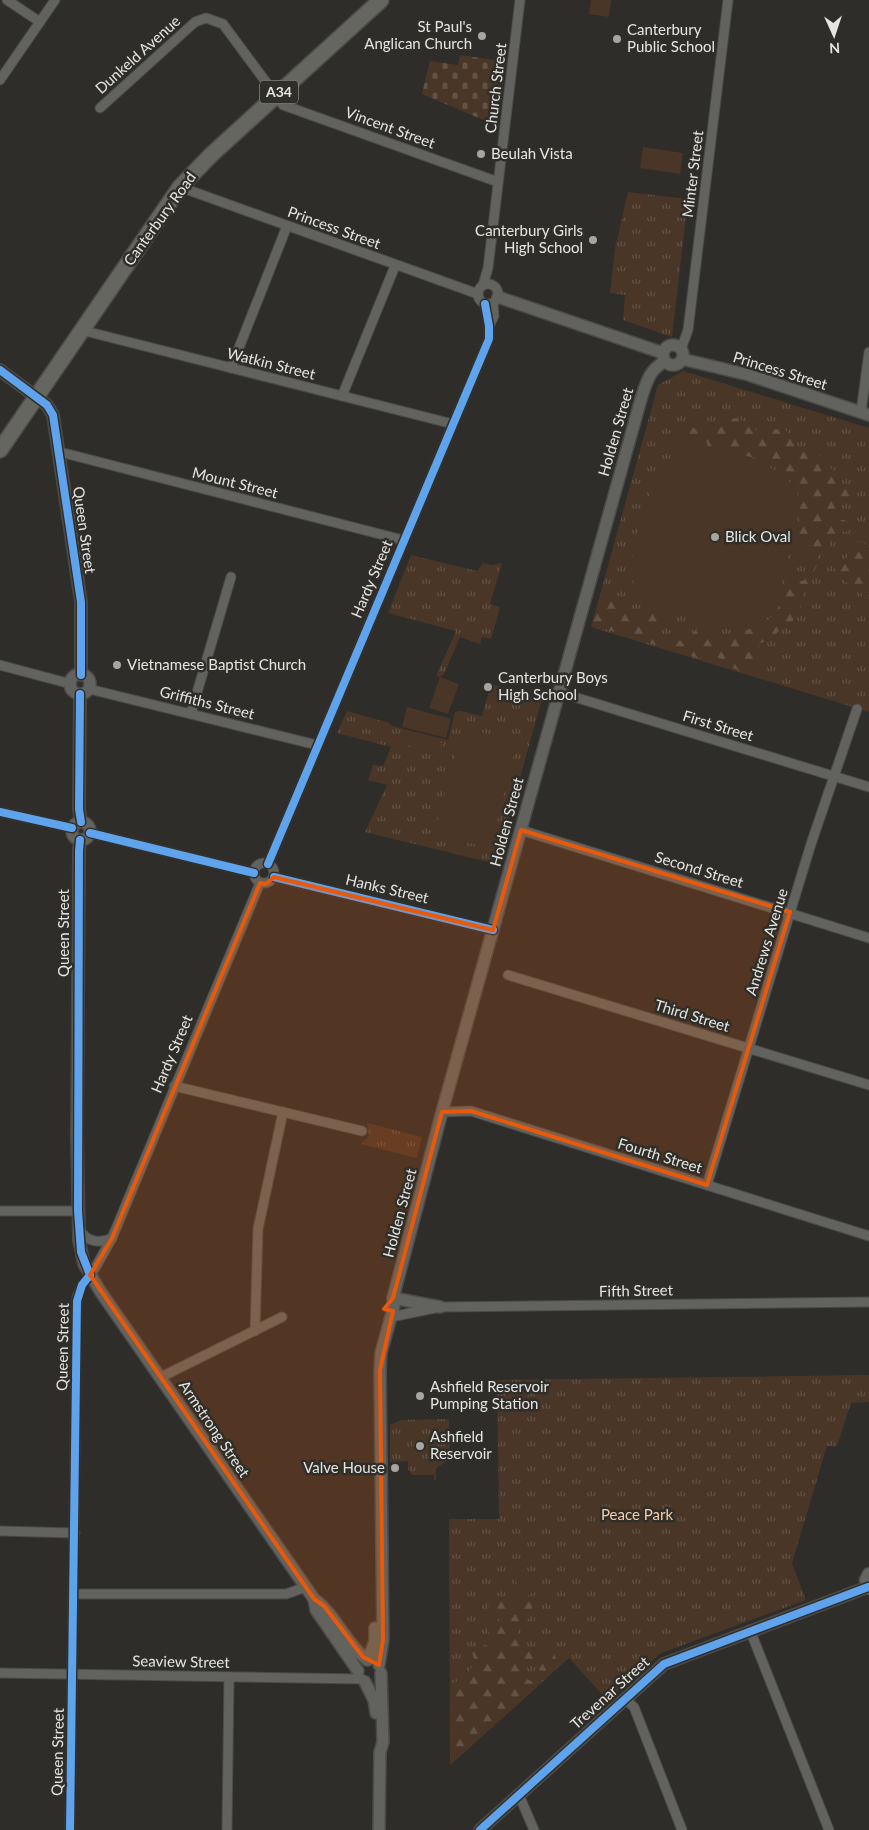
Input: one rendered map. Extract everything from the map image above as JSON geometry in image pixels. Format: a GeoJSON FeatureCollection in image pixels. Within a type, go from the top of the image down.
{"type":"FeatureCollection","features":[{"type":"Feature","properties":{"kind":"highway","name":"Canterbury Road"},"geometry":{"type":"LineString","coordinates":[[0,450],[180,187],[211,155],[376,2]]}},
{"type":"Feature","properties":{"kind":"street"},"geometry":{"type":"LineString","coordinates":[[7,0],[40,22]]}},
{"type":"Feature","properties":{"kind":"street"},"geometry":{"type":"LineString","coordinates":[[0,80],[56,0]]}},
{"type":"Feature","properties":{"kind":"street","name":"Church Street"},"geometry":{"type":"LineString","coordinates":[[478,294],[487,284],[520,0]]}},
{"type":"Feature","properties":{"kind":"street","name":"Minter Street"},"geometry":{"type":"LineString","coordinates":[[682,354],[687,332],[728,0]]}},
{"type":"Feature","properties":{"kind":"street","name":"Dunkeld Avenue"},"geometry":{"type":"LineString","coordinates":[[100,108],[195,22],[206,18],[218,21],[227,29],[276,95]]}},
{"type":"Feature","properties":{"kind":"street","name":"Vincent Street"},"geometry":{"type":"LineString","coordinates":[[276,95],[284,105],[498,182]]}},
{"type":"Feature","properties":{"kind":"street","name":"Princess Street"},"geometry":{"type":"LineString","coordinates":[[180,187],[478,294]]}},
{"type":"Feature","properties":{"kind":"street"},"geometry":{"type":"LineString","coordinates":[[231,368],[286,226]]}},
{"type":"Feature","properties":{"kind":"street"},"geometry":{"type":"LineString","coordinates":[[342,396],[396,266]]}},
{"type":"Feature","properties":{"kind":"street"},"geometry":{"type":"LineString","coordinates":[[487,284],[497,288],[492,301]]}},
{"type":"Feature","properties":{"kind":"street"},"geometry":{"type":"LineString","coordinates":[[478,294],[480,300],[492,301],[664,358],[673,365],[682,354],[672,345],[667,346],[664,358]]}},
{"type":"Feature","properties":{"kind":"street","name":"Hardy Street"},"geometry":{"type":"LineString","coordinates":[[268,864],[489,339],[492,301]]}},
{"type":"Feature","properties":{"kind":"street","name":"Watkin Street"},"geometry":{"type":"LineString","coordinates":[[81,330],[453,424]]}},
{"type":"Feature","properties":{"kind":"street"},"geometry":{"type":"LineString","coordinates":[[865,414],[869,352]]}},
{"type":"Feature","properties":{"kind":"street","name":"Princess Street"},"geometry":{"type":"LineString","coordinates":[[682,354],[865,414]]}},
{"type":"Feature","properties":{"kind":"street","name":"Holden Street"},"geometry":{"type":"LineString","coordinates":[[379,1830],[380,1752],[383,1742],[374,1664],[374,1352],[393,1313],[393,1298],[442,1112],[641,399],[650,375],[664,358]]}},
{"type":"Feature","properties":{"kind":"street","name":"Queen Street"},"geometry":{"type":"LineString","coordinates":[[0,370],[51,410],[60,452],[80,602],[82,675]]}},
{"type":"Feature","properties":{"kind":"street","name":"Mount Street"},"geometry":{"type":"LineString","coordinates":[[60,452],[403,540]]}},
{"type":"Feature","properties":{"kind":"street"},"geometry":{"type":"LineString","coordinates":[[191,713],[231,578]]}},
{"type":"Feature","properties":{"kind":"street"},"geometry":{"type":"LineString","coordinates":[[0,665],[71,684]]}},
{"type":"Feature","properties":{"kind":"street"},"geometry":{"type":"LineString","coordinates":[[85,692],[73,691],[71,684],[73,678],[82,675],[89,680],[85,692],[79,808],[74,837],[85,836],[254,873]]}},
{"type":"Feature","properties":{"kind":"street","name":"Griffiths Street"},"geometry":{"type":"LineString","coordinates":[[85,692],[191,713],[317,745]]}},
{"type":"Feature","properties":{"kind":"street","name":"First Street"},"geometry":{"type":"LineString","coordinates":[[558,692],[869,788]]}},
{"type":"Feature","properties":{"kind":"street","name":"Andrews Avenue"},"geometry":{"type":"LineString","coordinates":[[706,1185],[833,776],[857,709]]}},
{"type":"Feature","properties":{"kind":"street"},"geometry":{"type":"LineString","coordinates":[[0,812],[89,826],[85,836]]}},
{"type":"Feature","properties":{"kind":"street","name":"Second Street"},"geometry":{"type":"LineString","coordinates":[[521,830],[869,938]]}},
{"type":"Feature","properties":{"kind":"street","name":"Queen Street"},"geometry":{"type":"LineString","coordinates":[[70,1830],[75,1533],[76,1301],[79,1291],[90,1275],[81,1252],[78,1228],[78,866],[85,836]]}},
{"type":"Feature","properties":{"kind":"street"},"geometry":{"type":"LineString","coordinates":[[268,864],[273,868],[274,877],[268,883],[260,883],[254,873],[257,866],[268,864]]}},
{"type":"Feature","properties":{"kind":"street","name":"Hanks Street"},"geometry":{"type":"LineString","coordinates":[[274,877],[493,930]]}},
{"type":"Feature","properties":{"kind":"street","name":"Hardy Street"},"geometry":{"type":"LineString","coordinates":[[90,1275],[112,1238],[260,883]]}},
{"type":"Feature","properties":{"kind":"street","name":"Third Street"},"geometry":{"type":"LineString","coordinates":[[508,975],[869,1085]]}},
{"type":"Feature","properties":{"kind":"street"},"geometry":{"type":"LineString","coordinates":[[174,1086],[362,1132]]}},
{"type":"Feature","properties":{"kind":"street","name":"Fourth Street"},"geometry":{"type":"LineString","coordinates":[[442,1112],[471,1111],[869,1236]]}},
{"type":"Feature","properties":{"kind":"street"},"geometry":{"type":"LineString","coordinates":[[255,1331],[258,1229],[283,1112]]}},
{"type":"Feature","properties":{"kind":"street"},"geometry":{"type":"LineString","coordinates":[[0,1211],[78,1212]]}},
{"type":"Feature","properties":{"kind":"street"},"geometry":{"type":"LineString","coordinates":[[78,1228],[90,1240],[104,1241],[112,1238]]}},
{"type":"Feature","properties":{"kind":"street","name":"Armstrong Street"},"geometry":{"type":"LineString","coordinates":[[90,1275],[314,1599],[324,1606],[351,1645],[374,1664]]}},
{"type":"Feature","properties":{"kind":"street"},"geometry":{"type":"LineString","coordinates":[[393,1298],[440,1307]]}},
{"type":"Feature","properties":{"kind":"street","name":"Fifth Street"},"geometry":{"type":"LineString","coordinates":[[393,1313],[440,1307],[869,1302]]}},
{"type":"Feature","properties":{"kind":"street"},"geometry":{"type":"LineString","coordinates":[[161,1377],[282,1317]]}},
{"type":"Feature","properties":{"kind":"street"},"geometry":{"type":"LineString","coordinates":[[0,1531],[75,1533]]}},
{"type":"Feature","properties":{"kind":"street","name":"Trevenar Street"},"geometry":{"type":"LineString","coordinates":[[480,1830],[664,1664],[869,1583]]}},
{"type":"Feature","properties":{"kind":"street"},"geometry":{"type":"LineString","coordinates":[[74,1594],[286,1594],[306,1587]]}},
{"type":"Feature","properties":{"kind":"street","name":"Armstrong Street"},"geometry":{"type":"LineString","coordinates":[[314,1599],[316,1610],[362,1677]]}},
{"type":"Feature","properties":{"kind":"street"},"geometry":{"type":"LineString","coordinates":[[750,1630],[829,1830]]}},
{"type":"Feature","properties":{"kind":"street"},"geometry":{"type":"LineString","coordinates":[[374,1664],[376,1681],[362,1677],[360,1665],[374,1664]]}},
{"type":"Feature","properties":{"kind":"street","name":"Seaview Street"},"geometry":{"type":"LineString","coordinates":[[0,1673],[338,1679],[362,1677]]}},
{"type":"Feature","properties":{"kind":"street"},"geometry":{"type":"LineString","coordinates":[[227,1830],[229,1677]]}},
{"type":"Feature","properties":{"kind":"street","name":"Holden Street"},"geometry":{"type":"LineString","coordinates":[[362,1677],[375,1704],[376,1742],[380,1752]]}},
{"type":"Feature","properties":{"kind":"street"},"geometry":{"type":"LineString","coordinates":[[625,1699],[634,1707],[682,1830]]}},
{"type":"Feature","properties":{"kind":"street"},"geometry":{"type":"LineString","coordinates":[[519,1795],[534,1830]]}},
{"type":"Feature","properties":{"kind":"highlighted area"},"geometry":{"type":"Polygon","coordinates":[[[521,830],[790,912],[707,1185],[471,1111],[442,1112],[393,1298],[384,1309],[393,1311],[380,1370],[383,1640],[379,1665],[363,1657],[324,1606],[314,1599],[90,1275],[112,1238],[260,883],[266,884],[274,877],[493,930],[521,830]]]}},
{"type":"Feature","properties":{"kind":"green space"},"geometry":{"type":"Polygon","coordinates":[[[591,0],[611,0],[609,17],[589,14],[591,0]]]}},
{"type":"Feature","properties":{"kind":"green space"},"geometry":{"type":"Polygon","coordinates":[[[460,55],[502,61],[495,125],[422,94],[430,61],[458,65],[460,55]]]}},
{"type":"Feature","properties":{"kind":"green space"},"geometry":{"type":"Polygon","coordinates":[[[643,147],[683,153],[680,174],[640,168],[643,147]]]}},
{"type":"Feature","properties":{"kind":"green space"},"geometry":{"type":"Polygon","coordinates":[[[628,192],[688,199],[672,337],[623,320],[625,295],[610,293],[615,248],[628,192]]]}},
{"type":"Feature","properties":{"kind":"green space"},"geometry":{"type":"Polygon","coordinates":[[[683,371],[869,428],[869,712],[591,627],[658,385],[683,371]]]}},
{"type":"Feature","properties":{"kind":"green space"},"geometry":{"type":"Polygon","coordinates":[[[734,418],[740,419],[755,430],[784,429],[794,437],[799,449],[808,446],[819,454],[824,464],[842,475],[842,486],[850,486],[854,491],[854,497],[850,501],[843,500],[837,504],[838,508],[844,511],[840,519],[850,522],[851,528],[847,532],[838,532],[832,537],[829,543],[832,549],[830,553],[818,554],[817,565],[803,596],[800,611],[795,615],[793,621],[769,639],[757,644],[765,651],[768,661],[767,664],[757,665],[752,674],[725,666],[721,659],[714,656],[705,660],[592,625],[603,589],[615,593],[619,599],[628,602],[637,614],[646,610],[660,612],[662,620],[654,627],[651,634],[689,643],[692,634],[702,624],[707,624],[711,628],[711,633],[718,637],[734,634],[760,625],[774,615],[782,596],[786,577],[804,581],[812,551],[795,546],[799,518],[799,497],[793,482],[784,471],[770,463],[753,457],[708,446],[706,440],[676,433],[673,429],[677,425],[700,429],[719,419],[730,421],[734,418]]]}},
{"type":"Feature","properties":{"kind":"green space","name":"Blick Oval"},"geometry":{"type":"Polygon","coordinates":[[[679,433],[694,437],[690,451],[730,454],[761,463],[786,478],[793,487],[797,505],[796,523],[776,602],[771,611],[752,624],[731,628],[703,622],[652,604],[640,595],[636,588],[631,571],[631,563],[643,513],[656,479],[672,459],[679,433]]]}},
{"type":"Feature","properties":{"kind":"green space"},"geometry":{"type":"Polygon","coordinates":[[[864,541],[865,545],[869,545],[869,603],[863,598],[860,589],[846,582],[835,572],[835,565],[838,562],[843,563],[857,543],[864,541]]]}},
{"type":"Feature","properties":{"kind":"green space"},"geometry":{"type":"Polygon","coordinates":[[[411,555],[477,571],[483,563],[491,565],[502,563],[490,604],[500,607],[491,639],[482,637],[480,644],[460,637],[444,674],[440,677],[436,676],[456,631],[388,613],[411,555]]]}},
{"type":"Feature","properties":{"kind":"green space"},"geometry":{"type":"Polygon","coordinates":[[[440,677],[459,684],[448,714],[429,708],[440,677]]]}},
{"type":"Feature","properties":{"kind":"green space"},"geometry":{"type":"Polygon","coordinates":[[[491,684],[542,699],[496,864],[365,832],[387,785],[368,780],[373,765],[383,766],[391,747],[337,733],[347,711],[389,723],[392,726],[448,740],[455,712],[460,711],[482,716],[491,684]]]}},
{"type":"Feature","properties":{"kind":"green space"},"geometry":{"type":"Polygon","coordinates":[[[407,707],[451,719],[446,738],[402,727],[407,707]]]}},
{"type":"Feature","properties":{"kind":"green space"},"geometry":{"type":"Polygon","coordinates":[[[462,727],[517,742],[490,848],[434,834],[462,727]]]}},
{"type":"Feature","properties":{"kind":"green space"},"geometry":{"type":"Polygon","coordinates":[[[406,734],[442,743],[439,753],[403,744],[406,734]]]}},
{"type":"Feature","properties":{"kind":"green space"},"geometry":{"type":"Polygon","coordinates":[[[367,1123],[422,1137],[417,1158],[361,1144],[369,1136],[367,1123]]]}},
{"type":"Feature","properties":{"kind":"green space","name":"Peace Park"},"geometry":{"type":"Polygon","coordinates":[[[869,1375],[869,1402],[851,1403],[837,1446],[827,1446],[792,1563],[806,1600],[661,1653],[608,1701],[569,1658],[450,1765],[449,1519],[499,1519],[497,1380],[869,1375]]]}},
{"type":"Feature","properties":{"kind":"green space"},"geometry":{"type":"Polygon","coordinates":[[[449,1419],[450,1459],[436,1468],[436,1480],[434,1480],[434,1475],[412,1475],[408,1469],[408,1461],[390,1462],[390,1425],[401,1420],[449,1419]]]}},
{"type":"Feature","properties":{"kind":"green space"},"geometry":{"type":"Polygon","coordinates":[[[527,1570],[539,1587],[527,1596],[515,1580],[527,1570]]]}},
{"type":"Feature","properties":{"kind":"green space"},"geometry":{"type":"Polygon","coordinates":[[[500,1600],[518,1604],[524,1600],[531,1602],[533,1605],[530,1614],[527,1620],[520,1625],[518,1635],[531,1649],[553,1652],[557,1660],[545,1671],[539,1670],[534,1661],[527,1665],[524,1669],[523,1677],[533,1682],[536,1688],[450,1765],[450,1684],[459,1681],[468,1672],[475,1661],[472,1653],[481,1644],[493,1648],[495,1644],[487,1629],[488,1623],[502,1621],[491,1616],[488,1612],[489,1606],[500,1600]]]}},
{"type":"Feature","properties":{"kind":"cycle path"},"geometry":{"type":"LineString","coordinates":[[268,864],[489,339],[485,304]]}},
{"type":"Feature","properties":{"kind":"cycle path"},"geometry":{"type":"LineString","coordinates":[[0,370],[47,405],[53,415],[81,602],[81,675]]}},
{"type":"Feature","properties":{"kind":"cycle path"},"geometry":{"type":"LineString","coordinates":[[80,694],[79,809],[81,822]]}},
{"type":"Feature","properties":{"kind":"cycle path"},"geometry":{"type":"LineString","coordinates":[[0,812],[72,828]]}},
{"type":"Feature","properties":{"kind":"cycle path"},"geometry":{"type":"LineString","coordinates":[[90,833],[254,873]]}},
{"type":"Feature","properties":{"kind":"cycle path"},"geometry":{"type":"LineString","coordinates":[[70,1830],[77,1301],[82,1285],[90,1275],[81,1252],[78,1211],[80,840]]}},
{"type":"Feature","properties":{"kind":"cycle path"},"geometry":{"type":"LineString","coordinates":[[274,877],[493,930]]}},
{"type":"Feature","properties":{"kind":"cycle path"},"geometry":{"type":"LineString","coordinates":[[480,1830],[664,1664],[868,1587]]}},
{"type":"Feature","properties":{"kind":"place","name":"St Paul's Anglican Church"},"geometry":{"type":"Point","coordinates":[482,36]}},
{"type":"Feature","properties":{"kind":"place","name":"Canterbury Public School"},"geometry":{"type":"Point","coordinates":[617,39]}},
{"type":"Feature","properties":{"kind":"place","name":"Beulah Vista"},"geometry":{"type":"Point","coordinates":[481,154]}},
{"type":"Feature","properties":{"kind":"place","name":"Canterbury Girls High School"},"geometry":{"type":"Point","coordinates":[593,240]}},
{"type":"Feature","properties":{"kind":"place","name":"Blick Oval"},"geometry":{"type":"Point","coordinates":[715,537]}},
{"type":"Feature","properties":{"kind":"place","name":"Vietnamese Baptist Church"},"geometry":{"type":"Point","coordinates":[117,665]}},
{"type":"Feature","properties":{"kind":"place","name":"Canterbury Boys High School"},"geometry":{"type":"Point","coordinates":[488,687]}},
{"type":"Feature","properties":{"kind":"place","name":"Ashfield Reservoir Pumping Station"},"geometry":{"type":"Point","coordinates":[420,1396]}},
{"type":"Feature","properties":{"kind":"place","name":"Ashfield Reservoir"},"geometry":{"type":"Point","coordinates":[420,1446]}},
{"type":"Feature","properties":{"kind":"place","name":"Valve House"},"geometry":{"type":"Point","coordinates":[395,1468]}}]}
